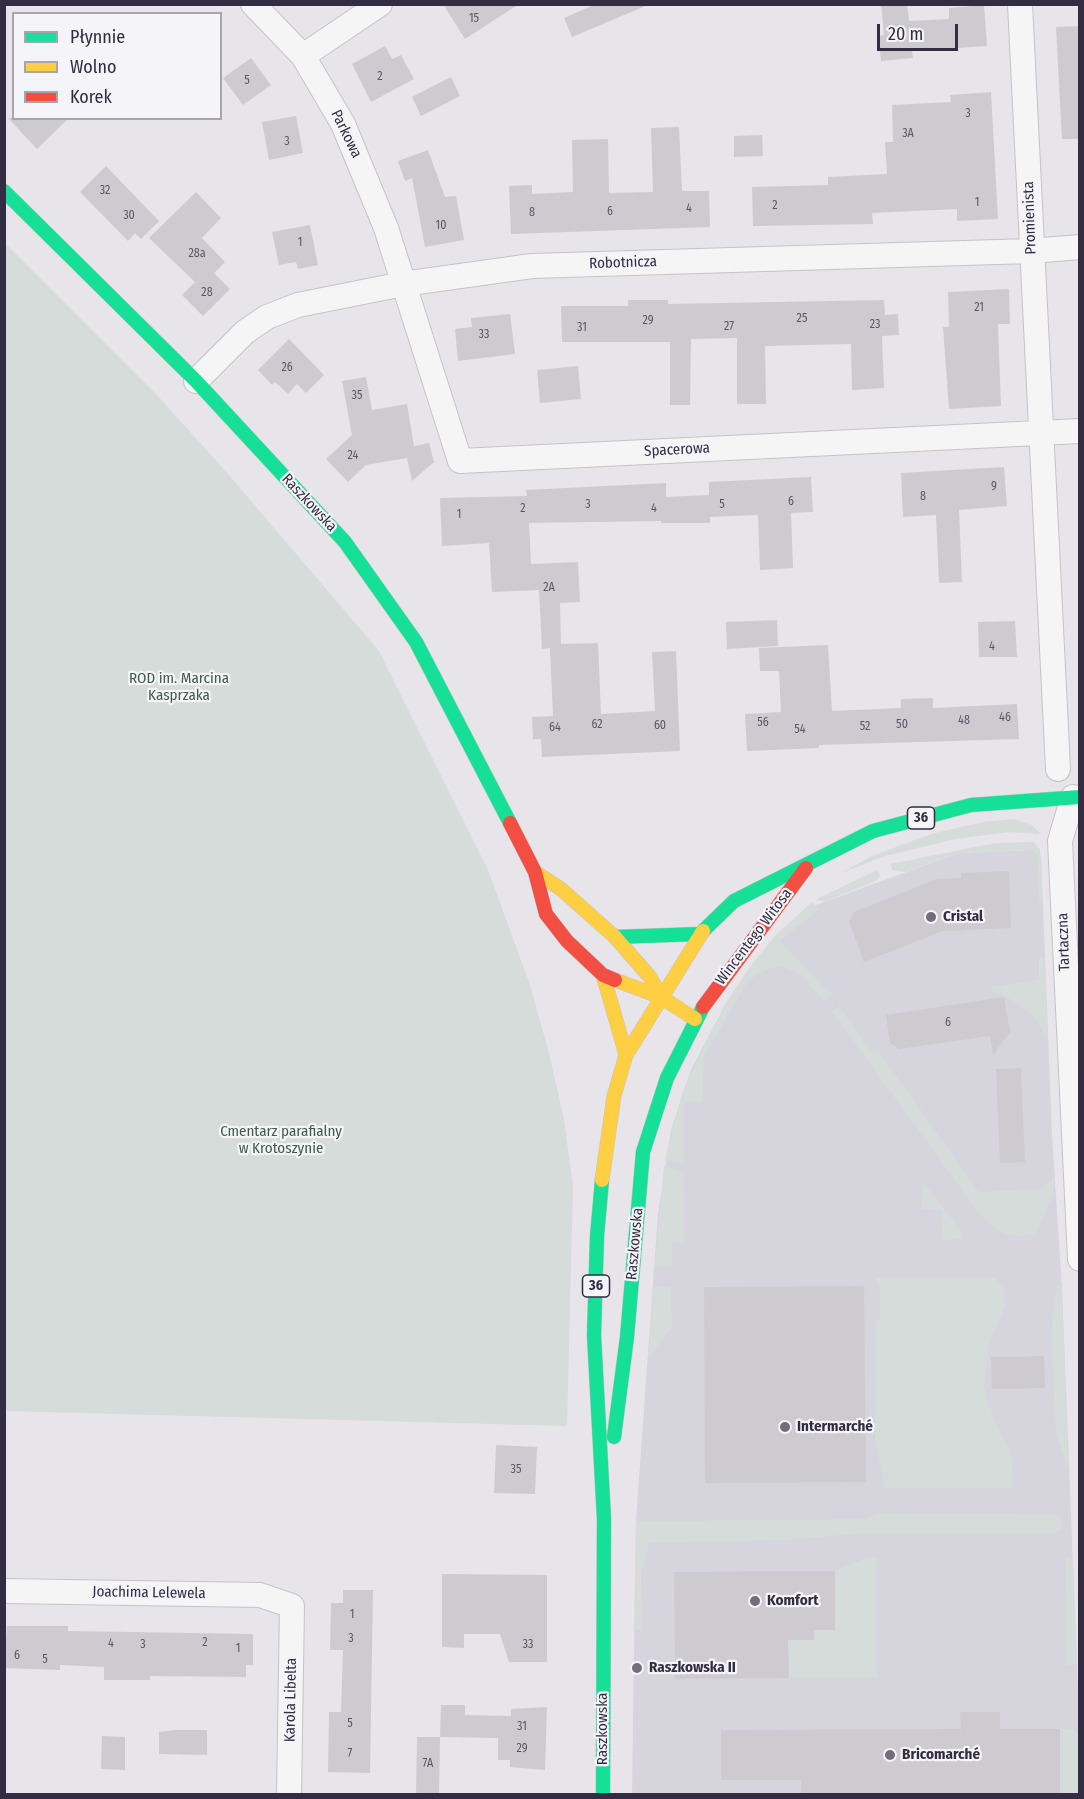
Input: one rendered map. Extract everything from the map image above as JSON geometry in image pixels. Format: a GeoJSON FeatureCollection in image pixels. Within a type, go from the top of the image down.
{"type":"FeatureCollection","features":[{"type":"Feature","properties":{"kind":"main road","name":"Raszkowska"},"geometry":{"type":"LineString","coordinates":[[4,191],[196,381],[345,542],[417,642],[535,872],[546,914],[567,941],[603,975],[661,997],[696,1019],[667,1078],[643,1152],[627,1337],[604,1519]]}},
{"type":"Feature","properties":{"kind":"main road","name":"Wincentego Witosa"},"geometry":{"type":"LineString","coordinates":[[661,997],[699,934],[734,901],[815,858],[873,831],[971,805],[1076,797]]}},
{"type":"Feature","properties":{"kind":"main road","name":"Wincentego Witosa"},"geometry":{"type":"LineString","coordinates":[[696,1019],[716,986],[815,858]]}},
{"type":"Feature","properties":{"kind":"main road","name":"Raszkowska"},"geometry":{"type":"LineString","coordinates":[[535,872],[561,889],[615,937],[650,977],[661,997]]}},
{"type":"Feature","properties":{"kind":"main road"},"geometry":{"type":"LineString","coordinates":[[615,937],[699,934]]}},
{"type":"Feature","properties":{"kind":"main road"},"geometry":{"type":"LineString","coordinates":[[603,975],[626,1055]]}},
{"type":"Feature","properties":{"kind":"main road","name":"Raszkowska"},"geometry":{"type":"LineString","coordinates":[[603,1794],[604,1519],[594,1335],[597,1236],[606,1145],[614,1096],[626,1055],[661,997]]}},
{"type":"Feature","properties":{"kind":"street","name":"Parkowa"},"geometry":{"type":"LineString","coordinates":[[253,4],[303,56],[343,124],[362,168],[404,284]]}},
{"type":"Feature","properties":{"kind":"street"},"geometry":{"type":"LineString","coordinates":[[303,56],[380,4]]}},
{"type":"Feature","properties":{"kind":"street","name":"Promienista"},"geometry":{"type":"LineString","coordinates":[[1020,4],[1041,432]]}},
{"type":"Feature","properties":{"kind":"street","name":"Robotnicza"},"geometry":{"type":"LineString","coordinates":[[196,381],[245,332],[267,317],[298,305],[404,284],[532,266],[1031,252],[1080,247]]}},
{"type":"Feature","properties":{"kind":"street","name":"Spacerowa"},"geometry":{"type":"LineString","coordinates":[[404,284],[460,461],[1080,431]]}},
{"type":"Feature","properties":{"kind":"street"},"geometry":{"type":"LineString","coordinates":[[1041,432],[1058,769]]}},
{"type":"Feature","properties":{"kind":"street","name":"Tartaczna"},"geometry":{"type":"LineString","coordinates":[[1076,797],[1060,841],[1077,1140],[1080,1259]]}},
{"type":"Feature","properties":{"kind":"street"},"geometry":{"type":"LineString","coordinates":[[1033,800],[1060,841]]}},
{"type":"Feature","properties":{"kind":"street","name":"Joachima Lelewela"},"geometry":{"type":"LineString","coordinates":[[4,1591],[260,1595],[292,1606]]}},
{"type":"Feature","properties":{"kind":"street","name":"Karola Libelta"},"geometry":{"type":"LineString","coordinates":[[290,1794],[292,1606]]}},
{"type":"Feature","properties":{"kind":"shaded area"},"geometry":{"type":"Polygon","coordinates":[[[1033,850],[1041,856],[1052,1136],[1062,1288],[1079,1719],[1079,1794],[632,1794],[636,1521],[658,1214],[671,1130],[691,1070],[726,1003],[747,971],[775,936],[811,903],[816,905],[959,853],[1033,850]]]}},
{"type":"Feature","properties":{"kind":"green space","name":"Cmentarz parafialny w Krotoszynie"},"geometry":{"type":"Polygon","coordinates":[[[5,243],[156,394],[228,474],[379,651],[488,870],[530,985],[549,1053],[564,1120],[573,1186],[567,1426],[5,1411],[5,243]]]}},
{"type":"Feature","properties":{"kind":"green space"},"geometry":{"type":"Polygon","coordinates":[[[1013,819],[1032,825],[1041,834],[1009,832],[955,839],[885,856],[841,873],[872,856],[931,834],[983,822],[1013,819]]]}},
{"type":"Feature","properties":{"kind":"green space"},"geometry":{"type":"Polygon","coordinates":[[[1034,842],[1040,850],[1043,903],[1039,902],[1037,853],[1033,850],[959,853],[905,872],[893,871],[890,864],[995,843],[1034,842]]]}},
{"type":"Feature","properties":{"kind":"green space"},"geometry":{"type":"Polygon","coordinates":[[[877,870],[880,876],[876,881],[824,902],[817,899],[877,870]]]}},
{"type":"Feature","properties":{"kind":"green space"},"geometry":{"type":"Polygon","coordinates":[[[811,903],[821,908],[780,941],[828,991],[835,993],[824,1002],[802,976],[783,966],[766,970],[755,976],[745,986],[704,1057],[703,1101],[683,1102],[683,1164],[665,1159],[683,1090],[726,1003],[747,971],[775,936],[811,903]]]}},
{"type":"Feature","properties":{"kind":"green space"},"geometry":{"type":"Polygon","coordinates":[[[1039,957],[1045,957],[1048,1042],[1036,1018],[1010,999],[992,992],[992,986],[1039,980],[1039,957]]]}},
{"type":"Feature","properties":{"kind":"green space"},"geometry":{"type":"Polygon","coordinates":[[[839,1006],[873,1053],[878,1050],[979,1192],[1041,1189],[1055,1176],[1054,1192],[1035,1235],[1013,1236],[997,1230],[980,1215],[832,1012],[839,1006]]]}},
{"type":"Feature","properties":{"kind":"green space"},"geometry":{"type":"Polygon","coordinates":[[[664,1166],[683,1173],[684,1243],[672,1243],[672,1267],[655,1267],[664,1166]]]}},
{"type":"Feature","properties":{"kind":"green space"},"geometry":{"type":"Polygon","coordinates":[[[923,1181],[962,1232],[961,1239],[942,1240],[941,1209],[921,1209],[923,1181]]]}},
{"type":"Feature","properties":{"kind":"green space"},"geometry":{"type":"Polygon","coordinates":[[[996,1278],[1003,1288],[1006,1305],[990,1341],[984,1386],[994,1419],[1011,1452],[1013,1484],[1011,1488],[885,1488],[875,1441],[875,1320],[880,1320],[880,1287],[875,1279],[996,1278]]]}},
{"type":"Feature","properties":{"kind":"green space"},"geometry":{"type":"Polygon","coordinates":[[[1057,1284],[1062,1288],[1068,1470],[1056,1434],[1054,1415],[1052,1323],[1057,1284]]]}},
{"type":"Feature","properties":{"kind":"green space"},"geometry":{"type":"Polygon","coordinates":[[[653,1287],[671,1287],[672,1328],[649,1357],[653,1287]]]}},
{"type":"Feature","properties":{"kind":"green space"},"geometry":{"type":"Polygon","coordinates":[[[879,1513],[1053,1514],[1060,1517],[1062,1524],[1060,1530],[1053,1533],[868,1533],[784,1540],[650,1543],[641,1572],[642,1630],[634,1630],[636,1521],[866,1519],[879,1513]]]}},
{"type":"Feature","properties":{"kind":"green space"},"geometry":{"type":"Polygon","coordinates":[[[1065,1556],[1073,1559],[1077,1662],[1073,1665],[1066,1665],[1065,1556]]]}},
{"type":"Feature","properties":{"kind":"green space"},"geometry":{"type":"Polygon","coordinates":[[[868,1557],[877,1557],[877,1677],[789,1678],[788,1640],[813,1640],[814,1630],[835,1630],[835,1571],[868,1557]]]}},
{"type":"Feature","properties":{"kind":"green space"},"geometry":{"type":"Polygon","coordinates":[[[1060,1729],[1073,1729],[1079,1734],[1079,1794],[1060,1794],[1060,1729]]]}},
{"type":"Feature","properties":{"kind":"building"},"geometry":{"type":"Polygon","coordinates":[[[443,4],[519,4],[465,39],[443,4]]]}},
{"type":"Feature","properties":{"kind":"building"},"geometry":{"type":"Polygon","coordinates":[[[596,4],[648,5],[572,37],[564,18],[596,4]]]}},
{"type":"Feature","properties":{"kind":"building"},"geometry":{"type":"Polygon","coordinates":[[[881,4],[907,4],[909,21],[949,19],[949,8],[984,5],[987,46],[912,51],[913,58],[881,61],[878,36],[884,35],[881,4]]]}},
{"type":"Feature","properties":{"kind":"building"},"geometry":{"type":"Polygon","coordinates":[[[1080,26],[1080,139],[1062,139],[1056,27],[1080,26]]]}},
{"type":"Feature","properties":{"kind":"building"},"geometry":{"type":"Polygon","coordinates":[[[385,46],[392,59],[401,55],[414,79],[371,102],[352,64],[385,46]]]}},
{"type":"Feature","properties":{"kind":"building"},"geometry":{"type":"Polygon","coordinates":[[[251,58],[271,85],[243,105],[223,78],[251,58]]]}},
{"type":"Feature","properties":{"kind":"building"},"geometry":{"type":"Polygon","coordinates":[[[451,77],[460,96],[421,116],[412,97],[451,77]]]}},
{"type":"Feature","properties":{"kind":"building"},"geometry":{"type":"Polygon","coordinates":[[[991,92],[998,219],[957,221],[957,209],[872,213],[873,224],[753,226],[752,187],[828,185],[828,177],[887,174],[885,142],[893,142],[892,105],[951,102],[950,95],[991,92]]]}},
{"type":"Feature","properties":{"kind":"building"},"geometry":{"type":"Polygon","coordinates":[[[296,116],[303,153],[269,160],[262,122],[296,116]]]}},
{"type":"Feature","properties":{"kind":"building"},"geometry":{"type":"Polygon","coordinates":[[[8,118],[12,120],[67,120],[37,149],[8,118]]]}},
{"type":"Feature","properties":{"kind":"building"},"geometry":{"type":"Polygon","coordinates":[[[679,127],[682,191],[709,191],[710,227],[511,234],[509,186],[532,185],[532,194],[573,192],[572,140],[608,139],[609,193],[653,192],[651,128],[679,127]]]}},
{"type":"Feature","properties":{"kind":"building"},"geometry":{"type":"Polygon","coordinates":[[[762,135],[763,156],[734,157],[734,136],[762,135]]]}},
{"type":"Feature","properties":{"kind":"building"},"geometry":{"type":"Polygon","coordinates":[[[428,150],[445,197],[456,196],[464,240],[425,247],[412,178],[405,181],[398,161],[428,150]]]}},
{"type":"Feature","properties":{"kind":"building"},"geometry":{"type":"Polygon","coordinates":[[[106,166],[159,221],[141,239],[135,233],[128,241],[80,192],[106,166]]]}},
{"type":"Feature","properties":{"kind":"building"},"geometry":{"type":"Polygon","coordinates":[[[196,192],[221,218],[202,238],[225,262],[214,273],[230,289],[203,316],[182,295],[195,282],[149,238],[196,192]]]}},
{"type":"Feature","properties":{"kind":"building"},"geometry":{"type":"Polygon","coordinates":[[[310,225],[318,265],[298,269],[296,262],[279,265],[272,232],[310,225]]]}},
{"type":"Feature","properties":{"kind":"building"},"geometry":{"type":"Polygon","coordinates":[[[1009,289],[1010,324],[998,324],[1001,406],[949,409],[943,327],[949,327],[948,292],[1009,289]]]}},
{"type":"Feature","properties":{"kind":"building"},"geometry":{"type":"Polygon","coordinates":[[[628,300],[668,300],[668,304],[884,300],[885,315],[898,314],[899,335],[882,336],[884,388],[852,390],[851,344],[765,346],[766,404],[737,404],[737,338],[691,339],[690,405],[670,405],[670,342],[562,342],[561,306],[628,306],[628,300]]]}},
{"type":"Feature","properties":{"kind":"building"},"geometry":{"type":"Polygon","coordinates":[[[510,314],[515,354],[458,361],[455,329],[472,327],[471,318],[510,314]]]}},
{"type":"Feature","properties":{"kind":"building"},"geometry":{"type":"Polygon","coordinates":[[[289,339],[324,375],[306,393],[297,384],[288,394],[275,382],[272,385],[258,370],[289,339]]]}},
{"type":"Feature","properties":{"kind":"building"},"geometry":{"type":"Polygon","coordinates":[[[578,366],[581,399],[540,403],[537,370],[578,366]]]}},
{"type":"Feature","properties":{"kind":"building"},"geometry":{"type":"Polygon","coordinates":[[[366,377],[372,410],[407,404],[414,446],[429,443],[434,462],[412,481],[407,458],[366,465],[348,482],[326,459],[352,435],[342,381],[366,377]]]}},
{"type":"Feature","properties":{"kind":"building"},"geometry":{"type":"Polygon","coordinates":[[[1004,467],[1007,506],[959,510],[962,582],[939,583],[936,515],[903,517],[901,473],[1004,467]]]}},
{"type":"Feature","properties":{"kind":"building"},"geometry":{"type":"Polygon","coordinates":[[[811,477],[813,512],[791,513],[793,568],[760,570],[758,515],[710,517],[710,523],[661,523],[661,521],[529,523],[531,564],[578,562],[580,602],[560,603],[561,644],[598,643],[601,714],[655,711],[652,652],[676,651],[680,751],[542,757],[541,739],[533,739],[532,717],[553,716],[550,648],[542,649],[539,590],[492,592],[489,543],[442,546],[440,498],[527,496],[526,490],[666,483],[666,497],[709,495],[709,482],[811,477]]]}},
{"type":"Feature","properties":{"kind":"building"},"geometry":{"type":"Polygon","coordinates":[[[777,620],[778,646],[727,649],[726,622],[777,620]]]}},
{"type":"Feature","properties":{"kind":"building"},"geometry":{"type":"Polygon","coordinates":[[[1015,621],[1017,657],[979,657],[978,622],[1015,621]]]}},
{"type":"Feature","properties":{"kind":"building"},"geometry":{"type":"Polygon","coordinates":[[[828,645],[832,711],[901,708],[901,699],[933,698],[933,708],[1017,704],[1019,739],[819,745],[819,748],[747,751],[745,714],[781,712],[779,671],[760,671],[759,648],[828,645]]]}},
{"type":"Feature","properties":{"kind":"building","name":"Cristal"},"geometry":{"type":"Polygon","coordinates":[[[1009,871],[1011,928],[943,931],[864,962],[849,922],[854,912],[937,879],[961,878],[961,873],[1009,871]]]}},
{"type":"Feature","properties":{"kind":"building"},"geometry":{"type":"Polygon","coordinates":[[[1004,997],[1010,1032],[993,1055],[990,1036],[899,1049],[890,1043],[886,1015],[1004,997]]]}},
{"type":"Feature","properties":{"kind":"building"},"geometry":{"type":"Polygon","coordinates":[[[1021,1068],[1025,1162],[1000,1163],[996,1069],[1021,1068]]]}},
{"type":"Feature","properties":{"kind":"building","name":"Intermarché"},"geometry":{"type":"Polygon","coordinates":[[[864,1286],[866,1482],[705,1483],[704,1287],[864,1286]]]}},
{"type":"Feature","properties":{"kind":"building"},"geometry":{"type":"Polygon","coordinates":[[[1044,1356],[1045,1388],[992,1389],[991,1357],[1044,1356]]]}},
{"type":"Feature","properties":{"kind":"building"},"geometry":{"type":"Polygon","coordinates":[[[496,1445],[537,1447],[535,1494],[494,1493],[496,1445]]]}},
{"type":"Feature","properties":{"kind":"building","name":"Komfort"},"geometry":{"type":"Polygon","coordinates":[[[835,1571],[835,1630],[814,1630],[814,1640],[788,1640],[789,1678],[675,1679],[674,1572],[835,1571]]]}},
{"type":"Feature","properties":{"kind":"building"},"geometry":{"type":"Polygon","coordinates":[[[442,1574],[547,1575],[547,1662],[509,1662],[500,1634],[464,1634],[464,1648],[442,1647],[442,1574]]]}},
{"type":"Feature","properties":{"kind":"building"},"geometry":{"type":"Polygon","coordinates":[[[343,1590],[373,1590],[370,1773],[328,1772],[329,1712],[341,1712],[343,1650],[330,1650],[331,1603],[343,1603],[343,1590]]]}},
{"type":"Feature","properties":{"kind":"building"},"geometry":{"type":"Polygon","coordinates":[[[7,1626],[68,1626],[68,1631],[253,1634],[253,1665],[246,1665],[246,1677],[150,1676],[150,1680],[104,1680],[104,1667],[60,1665],[60,1670],[4,1668],[7,1626]]]}},
{"type":"Feature","properties":{"kind":"building"},"geometry":{"type":"Polygon","coordinates":[[[441,1705],[465,1705],[465,1715],[511,1716],[511,1709],[547,1707],[545,1770],[510,1767],[510,1760],[498,1760],[498,1738],[440,1737],[441,1705]]]}},
{"type":"Feature","properties":{"kind":"building","name":"Bricomarché"},"geometry":{"type":"Polygon","coordinates":[[[960,1712],[1000,1712],[1000,1729],[1060,1729],[1060,1794],[801,1794],[801,1780],[721,1780],[721,1730],[961,1729],[960,1712]]]}},
{"type":"Feature","properties":{"kind":"building"},"geometry":{"type":"Polygon","coordinates":[[[207,1730],[207,1755],[159,1754],[159,1732],[207,1730]]]}},
{"type":"Feature","properties":{"kind":"building"},"geometry":{"type":"Polygon","coordinates":[[[102,1736],[125,1737],[125,1770],[101,1769],[102,1736]]]}},
{"type":"Feature","properties":{"kind":"building"},"geometry":{"type":"Polygon","coordinates":[[[417,1737],[440,1737],[439,1794],[416,1794],[417,1737]]]}},
{"type":"Feature","properties":{"kind":"traffic: fast"},"geometry":{"type":"LineString","coordinates":[[4,191],[196,381],[345,542],[416,642],[510,823]]}},
{"type":"Feature","properties":{"kind":"traffic: fast"},"geometry":{"type":"LineString","coordinates":[[703,931],[734,901],[873,831],[971,805],[1080,797]]}},
{"type":"Feature","properties":{"kind":"traffic: fast"},"geometry":{"type":"LineString","coordinates":[[615,937],[699,934]]}},
{"type":"Feature","properties":{"kind":"traffic: fast"},"geometry":{"type":"LineString","coordinates":[[614,1437],[627,1337],[643,1152],[667,1078],[703,1007]]}},
{"type":"Feature","properties":{"kind":"traffic: fast"},"geometry":{"type":"LineString","coordinates":[[602,1180],[597,1236],[594,1335],[604,1519],[603,1794]]}},
{"type":"Feature","properties":{"kind":"traffic: slow"},"geometry":{"type":"LineString","coordinates":[[535,872],[561,889],[615,937],[650,977],[661,997]]}},
{"type":"Feature","properties":{"kind":"traffic: slow"},"geometry":{"type":"LineString","coordinates":[[602,1180],[614,1096],[626,1055],[703,931]]}},
{"type":"Feature","properties":{"kind":"traffic: slow"},"geometry":{"type":"LineString","coordinates":[[603,975],[626,1055]]}},
{"type":"Feature","properties":{"kind":"traffic: slow"},"geometry":{"type":"LineString","coordinates":[[615,980],[661,997],[695,1019]]}},
{"type":"Feature","properties":{"kind":"traffic: jam"},"geometry":{"type":"LineString","coordinates":[[510,823],[535,872],[546,914],[567,941],[603,975],[615,980]]}},
{"type":"Feature","properties":{"kind":"traffic: jam"},"geometry":{"type":"LineString","coordinates":[[703,1007],[806,868]]}},
{"type":"Feature","properties":{"kind":"place","name":"Cristal"},"geometry":{"type":"Point","coordinates":[931,917]}},
{"type":"Feature","properties":{"kind":"place","name":"Intermarché"},"geometry":{"type":"Point","coordinates":[785,1427]}},
{"type":"Feature","properties":{"kind":"place","name":"Komfort"},"geometry":{"type":"Point","coordinates":[755,1601]}},
{"type":"Feature","properties":{"kind":"place","name":"Raszkowska II"},"geometry":{"type":"Point","coordinates":[637,1668]}},
{"type":"Feature","properties":{"kind":"place","name":"Bricomarché"},"geometry":{"type":"Point","coordinates":[890,1755]}},
{"type":"Feature","properties":{"kind":"park label","name":"ROD im. Marcina Kasprzaka"},"geometry":{"type":"Point","coordinates":[179,688]}}]}
